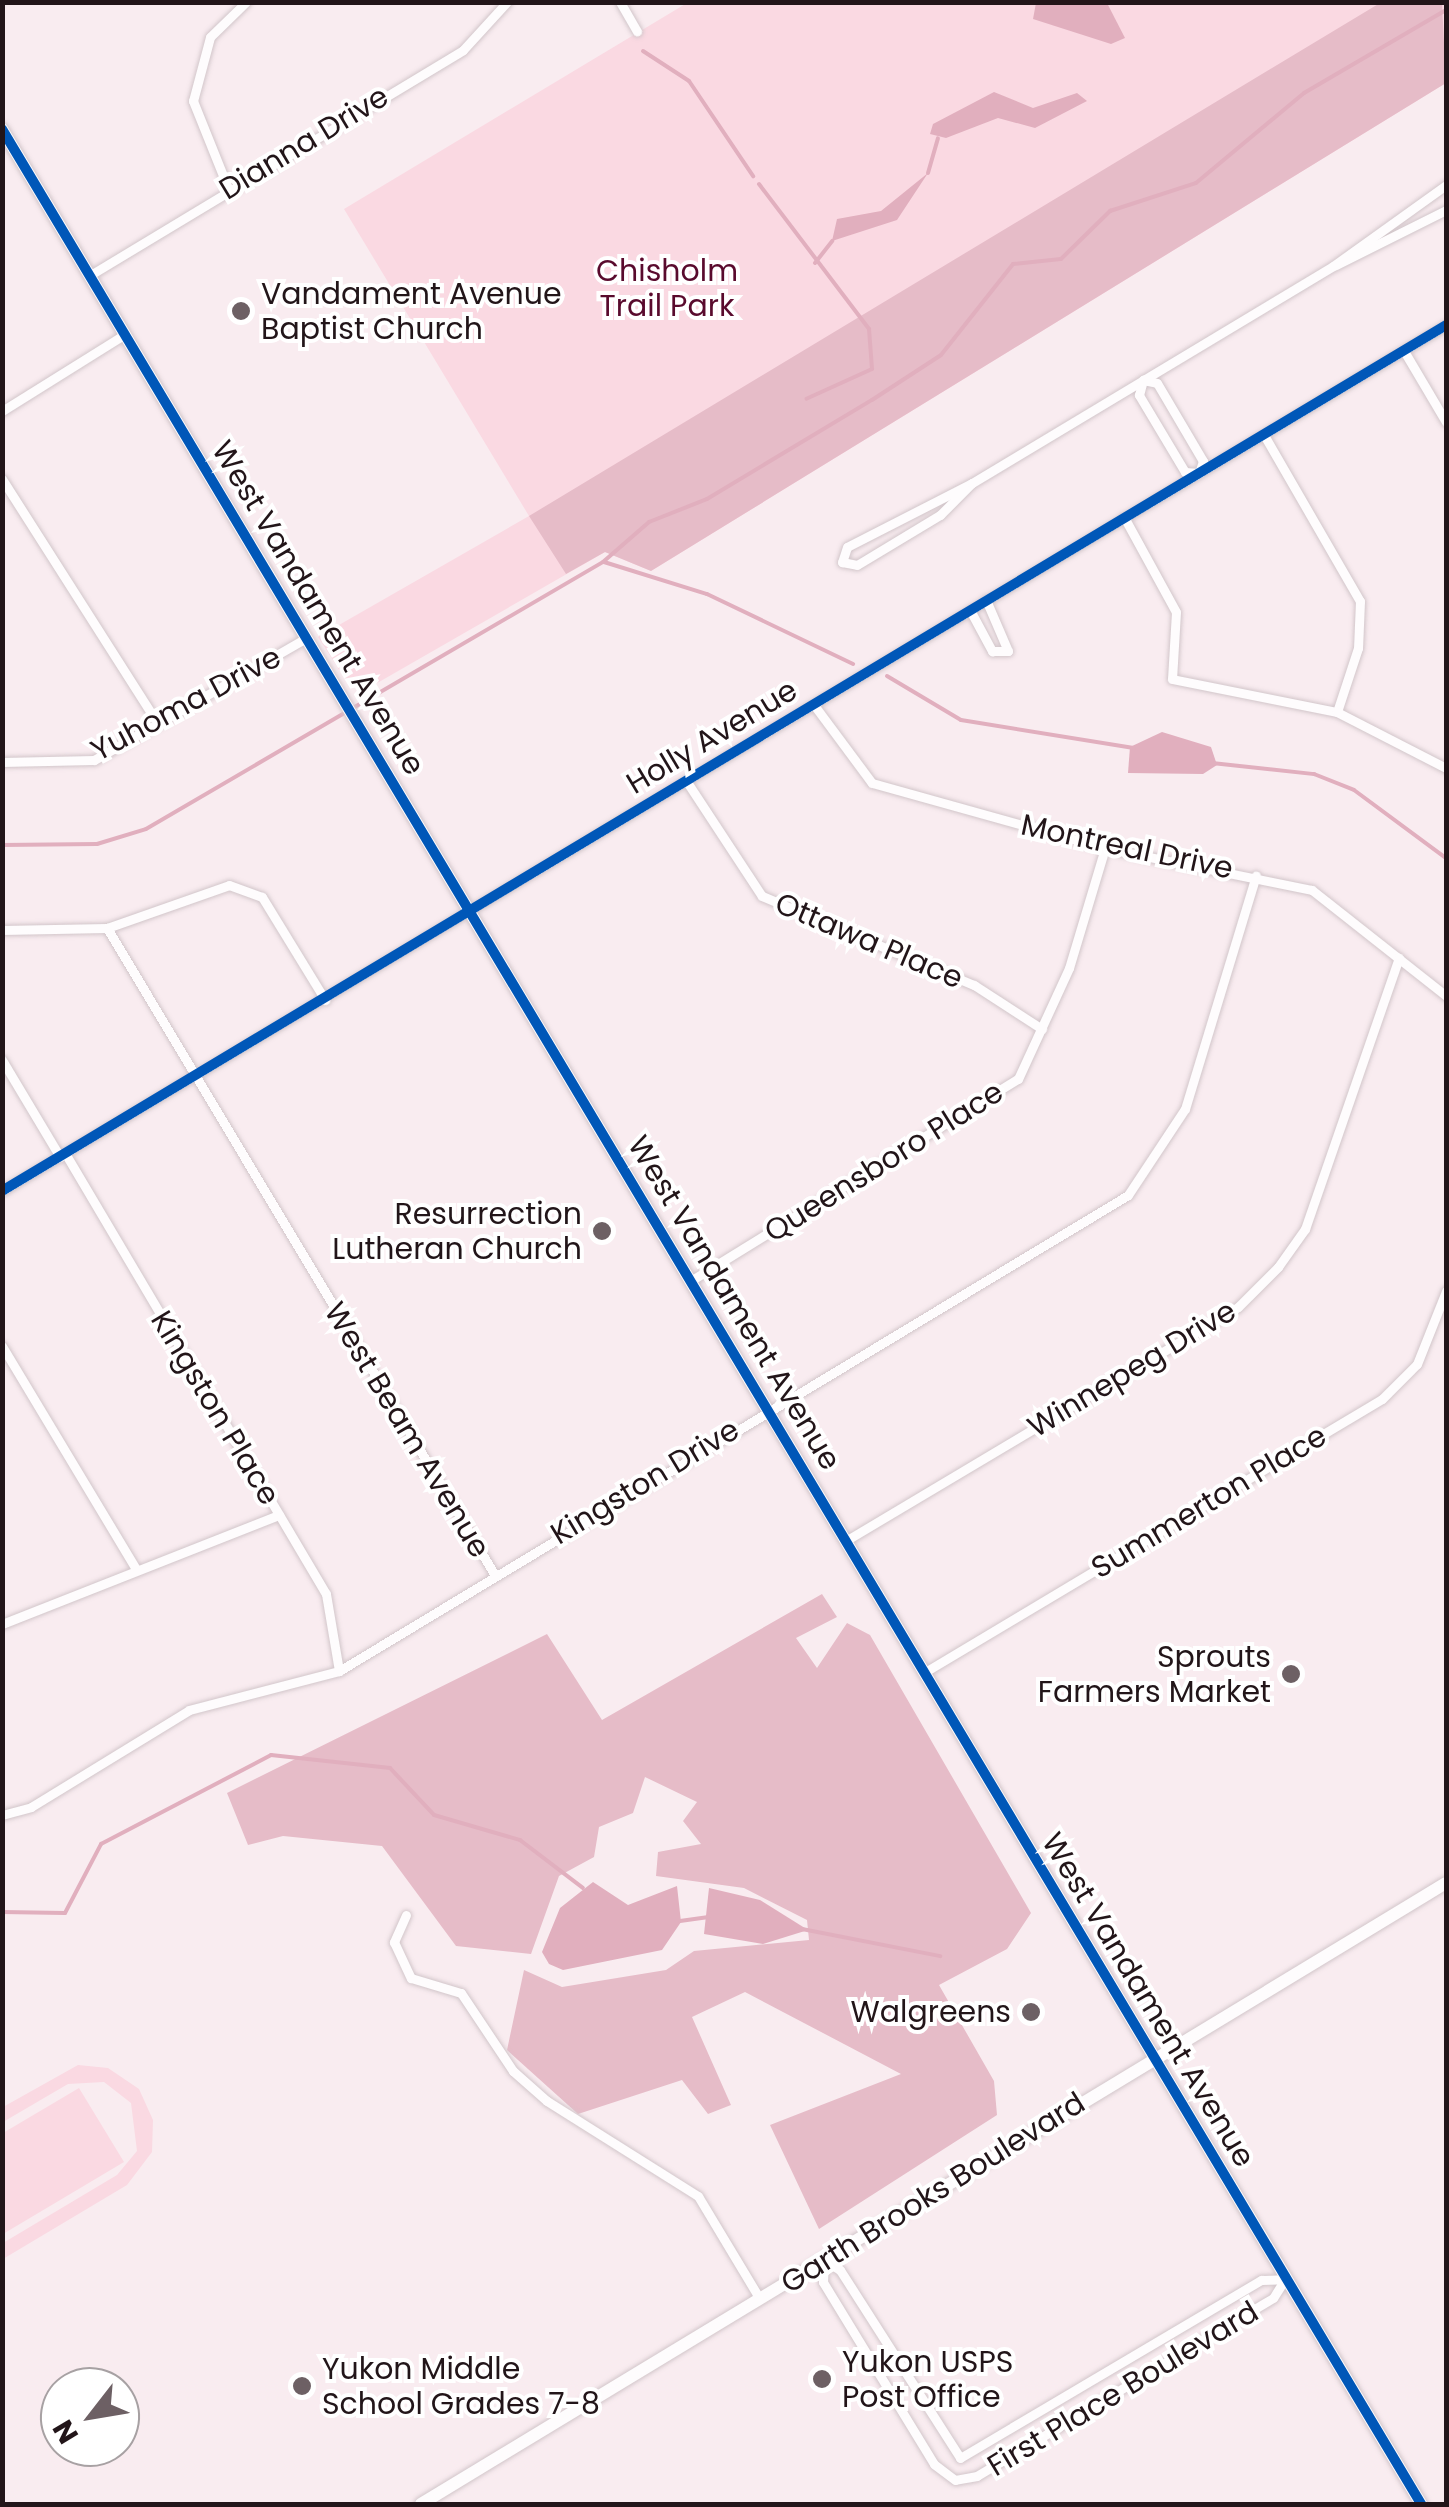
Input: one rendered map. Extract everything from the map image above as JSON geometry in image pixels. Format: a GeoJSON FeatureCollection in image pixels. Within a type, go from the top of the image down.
{"type":"FeatureCollection","features":[{"type":"Feature","properties":{"kind":"street"},"geometry":{"type":"LineString","coordinates":[[228,188],[193,101],[210,38],[246,2]]}},
{"type":"Feature","properties":{"kind":"street","name":"Dianna Drive"},"geometry":{"type":"LineString","coordinates":[[92,274],[228,188],[463,50],[507,2]]}},
{"type":"Feature","properties":{"kind":"street"},"geometry":{"type":"LineString","coordinates":[[620,2],[638,32]]}},
{"type":"Feature","properties":{"kind":"street","name":"West Vandament Avenue"},"geometry":{"type":"LineString","coordinates":[[2,129],[1420,2504]]}},
{"type":"Feature","properties":{"kind":"street"},"geometry":{"type":"LineString","coordinates":[[1333,266],[1446,185]]}},
{"type":"Feature","properties":{"kind":"street"},"geometry":{"type":"LineString","coordinates":[[972,484],[864,537],[842,562],[856,566],[972,484],[1143,380],[1333,266],[1446,210]]}},
{"type":"Feature","properties":{"kind":"street","name":"Holly Avenue"},"geometry":{"type":"LineString","coordinates":[[2,1191],[1446,325]]}},
{"type":"Feature","properties":{"kind":"street"},"geometry":{"type":"LineString","coordinates":[[2,411],[125,334]]}},
{"type":"Feature","properties":{"kind":"street"},"geometry":{"type":"LineString","coordinates":[[1404,351],[1446,422]]}},
{"type":"Feature","properties":{"kind":"street"},"geometry":{"type":"LineString","coordinates":[[1143,380],[1157,383],[1203,460],[1200,474],[1184,472],[1138,395],[1143,380]]}},
{"type":"Feature","properties":{"kind":"street"},"geometry":{"type":"LineString","coordinates":[[1264,434],[1360,601],[1358,648],[1337,712]]}},
{"type":"Feature","properties":{"kind":"street"},"geometry":{"type":"LineString","coordinates":[[2,480],[158,724]]}},
{"type":"Feature","properties":{"kind":"street"},"geometry":{"type":"LineString","coordinates":[[1124,517],[1176,612],[1172,679],[1337,712],[1446,768]]}},
{"type":"Feature","properties":{"kind":"street"},"geometry":{"type":"LineString","coordinates":[[970,610],[992,650],[1008,650],[986,600]]}},
{"type":"Feature","properties":{"kind":"street","name":"Yuhoma Drive"},"geometry":{"type":"LineString","coordinates":[[2,762],[94,760],[306,638]]}},
{"type":"Feature","properties":{"kind":"street","name":"Montreal Drive"},"geometry":{"type":"LineString","coordinates":[[814,705],[872,784],[1105,848],[1312,890],[1446,996]]}},
{"type":"Feature","properties":{"kind":"street","name":"Ottawa Place"},"geometry":{"type":"LineString","coordinates":[[687,782],[762,896],[974,985],[1042,1030]]}},
{"type":"Feature","properties":{"kind":"street","name":"Queensboro Place"},"geometry":{"type":"LineString","coordinates":[[692,1280],[990,1101],[1018,1079],[1042,1030],[1105,848]]}},
{"type":"Feature","properties":{"kind":"street","name":"Kingston Drive"},"geometry":{"type":"LineString","coordinates":[[2,1815],[32,1806],[189,1710],[339,1671],[493,1572],[1146,1179],[1185,1109],[1256,876]]}},
{"type":"Feature","properties":{"kind":"street"},"geometry":{"type":"LineString","coordinates":[[2,930],[107,928],[162,916],[211,888],[248,890],[262,897],[325,1000]]}},
{"type":"Feature","properties":{"kind":"street","name":"West Beam Avenue"},"geometry":{"type":"LineString","coordinates":[[107,928],[493,1572]]}},
{"type":"Feature","properties":{"kind":"street","name":"Winnepeg Drive"},"geometry":{"type":"LineString","coordinates":[[847,1540],[1238,1307],[1278,1268],[1305,1228],[1399,958]]}},
{"type":"Feature","properties":{"kind":"street","name":"Kingston Place"},"geometry":{"type":"LineString","coordinates":[[2,1060],[326,1594],[339,1671]]}},
{"type":"Feature","properties":{"kind":"street","name":"Summerton Place"},"geometry":{"type":"LineString","coordinates":[[925,1672],[1382,1399],[1417,1364],[1446,1291]]}},
{"type":"Feature","properties":{"kind":"street"},"geometry":{"type":"LineString","coordinates":[[2,1346],[136,1569]]}},
{"type":"Feature","properties":{"kind":"street"},"geometry":{"type":"LineString","coordinates":[[2,1624],[279,1515]]}},
{"type":"Feature","properties":{"kind":"street","name":"Garth Brooks Boulevard"},"geometry":{"type":"LineString","coordinates":[[420,2504],[1446,1883]]}},
{"type":"Feature","properties":{"kind":"street"},"geometry":{"type":"LineString","coordinates":[[406,1915],[394,1942],[411,1978],[461,1993],[513,2071],[547,2101],[698,2196],[760,2299]]}},
{"type":"Feature","properties":{"kind":"street","name":"First Place Boulevard"},"geometry":{"type":"LineString","coordinates":[[824,2260],[863,2308],[949,2450],[970,2456],[1261,2280],[1285,2279]]}},
{"type":"Feature","properties":{"kind":"street","name":"First Place Boulevard"},"geometry":{"type":"LineString","coordinates":[[824,2260],[822,2282],[907,2421],[955,2480],[977,2476],[1274,2298],[1285,2279]]}},
{"type":"Feature","properties":{"kind":"street"},"geometry":{"type":"LineString","coordinates":[[845,2318],[863,2308]]}},
{"type":"Feature","properties":{"kind":"street"},"geometry":{"type":"LineString","coordinates":[[1188,2324],[1199,2343]]}},
{"type":"Feature","properties":{"kind":"street"},"geometry":{"type":"LineString","coordinates":[[1099,2378],[1110,2396]]}},
{"type":"Feature","properties":{"kind":"street"},"geometry":{"type":"LineString","coordinates":[[907,2421],[925,2410]]}},
{"type":"Feature","properties":{"kind":"green space","name":"Chisholm Trail Park"},"geometry":{"type":"Polygon","coordinates":[[[687,3],[1446,3],[1446,83],[651,571],[605,552],[372,686],[351,688],[318,637],[529,516],[344,209],[687,3]]]}},
{"type":"Feature","properties":{"kind":"green space"},"geometry":{"type":"Polygon","coordinates":[[[78,2065],[108,2068],[139,2089],[153,2120],[152,2152],[127,2185],[3,2259],[3,2243],[117,2175],[137,2151],[131,2103],[104,2082],[68,2084],[3,2122],[3,2107],[78,2065]]]}},
{"type":"Feature","properties":{"kind":"green space"},"geometry":{"type":"Polygon","coordinates":[[[79,2088],[124,2162],[3,2234],[3,2133],[79,2088]]]}},
{"type":"Feature","properties":{"kind":"shaded area"},"geometry":{"type":"Polygon","coordinates":[[[1036,3],[1107,3],[1125,38],[1111,44],[1033,19],[1036,3]]]}},
{"type":"Feature","properties":{"kind":"shaded area"},"geometry":{"type":"Polygon","coordinates":[[[1380,3],[1442,3],[1446,83],[651,571],[605,552],[566,574],[529,516],[1380,3]]]}},
{"type":"Feature","properties":{"kind":"shaded area"},"geometry":{"type":"Polygon","coordinates":[[[994,92],[1033,108],[1077,93],[1087,101],[1035,128],[998,118],[946,138],[930,134],[933,124],[994,92]]]}},
{"type":"Feature","properties":{"kind":"shaded area"},"geometry":{"type":"Polygon","coordinates":[[[928,173],[897,220],[832,241],[837,219],[881,211],[928,173]]]}},
{"type":"Feature","properties":{"kind":"shaded area"},"geometry":{"type":"Polygon","coordinates":[[[1162,732],[1211,747],[1217,765],[1203,774],[1128,773],[1130,747],[1162,732]]]}},
{"type":"Feature","properties":{"kind":"shaded area"},"geometry":{"type":"Polygon","coordinates":[[[822,1594],[837,1617],[796,1638],[817,1668],[847,1623],[870,1635],[1031,1913],[1007,1949],[939,1985],[994,2081],[997,2115],[819,2229],[770,2125],[901,2074],[745,1992],[692,2017],[731,2105],[708,2114],[682,2080],[578,2114],[507,2050],[524,1970],[562,1987],[666,1970],[694,1951],[809,1940],[807,1920],[744,1888],[656,1876],[658,1852],[701,1844],[683,1821],[697,1802],[645,1777],[633,1813],[599,1827],[594,1857],[559,1876],[531,1954],[456,1946],[382,1846],[283,1836],[248,1845],[227,1793],[547,1634],[602,1720],[822,1594]]]}},
{"type":"Feature","properties":{"kind":"shaded area"},"geometry":{"type":"Polygon","coordinates":[[[593,1882],[628,1905],[677,1886],[681,1922],[662,1950],[563,1970],[549,1964],[542,1952],[560,1908],[593,1882]]]}},
{"type":"Feature","properties":{"kind":"shaded area"},"geometry":{"type":"Polygon","coordinates":[[[709,1888],[760,1900],[808,1930],[763,1944],[704,1934],[709,1888]]]}},
{"type":"Feature","properties":{"kind":"waterway"},"geometry":{"type":"LineString","coordinates":[[2,845],[97,844],[146,829],[603,562],[649,522],[707,499],[872,400],[941,355],[1013,264],[1061,259],[1110,211],[1196,183],[1304,93],[1446,10]]}},
{"type":"Feature","properties":{"kind":"waterway"},"geometry":{"type":"LineString","coordinates":[[643,51],[689,81],[753,176]]}},
{"type":"Feature","properties":{"kind":"waterway"},"geometry":{"type":"LineString","coordinates":[[928,173],[938,138]]}},
{"type":"Feature","properties":{"kind":"waterway"},"geometry":{"type":"LineString","coordinates":[[759,184],[869,329],[872,369],[806,399]]}},
{"type":"Feature","properties":{"kind":"waterway"},"geometry":{"type":"LineString","coordinates":[[815,263],[832,241]]}},
{"type":"Feature","properties":{"kind":"waterway"},"geometry":{"type":"LineString","coordinates":[[604,562],[707,594],[853,664]]}},
{"type":"Feature","properties":{"kind":"waterway"},"geometry":{"type":"LineString","coordinates":[[887,676],[961,720],[1134,748]]}},
{"type":"Feature","properties":{"kind":"waterway"},"geometry":{"type":"LineString","coordinates":[[1212,763],[1314,774],[1354,790],[1446,858]]}},
{"type":"Feature","properties":{"kind":"waterway"},"geometry":{"type":"LineString","coordinates":[[2,1912],[65,1913],[101,1844],[271,1755],[390,1768],[434,1815],[520,1840],[583,1888]]}},
{"type":"Feature","properties":{"kind":"waterway"},"geometry":{"type":"LineString","coordinates":[[680,1921],[709,1917]]}},
{"type":"Feature","properties":{"kind":"waterway"},"geometry":{"type":"LineString","coordinates":[[802,1929],[940,1956]]}},
{"type":"Feature","properties":{"kind":"cycle path"},"geometry":{"type":"LineString","coordinates":[[2,129],[1421,2504]]}},
{"type":"Feature","properties":{"kind":"cycle path"},"geometry":{"type":"LineString","coordinates":[[2,1191],[1446,325]]}},
{"type":"Feature","properties":{"kind":"place","name":"Vandament Avenue Baptist Church"},"geometry":{"type":"Point","coordinates":[241,311]}},
{"type":"Feature","properties":{"kind":"place","name":"Resurrection Lutheran Church"},"geometry":{"type":"Point","coordinates":[602,1231]}},
{"type":"Feature","properties":{"kind":"place","name":"Sprouts Farmers Market"},"geometry":{"type":"Point","coordinates":[1291,1674]}},
{"type":"Feature","properties":{"kind":"place","name":"Walgreens"},"geometry":{"type":"Point","coordinates":[1031,2012]}},
{"type":"Feature","properties":{"kind":"place","name":"Yukon USPS Post Office"},"geometry":{"type":"Point","coordinates":[822,2379]}},
{"type":"Feature","properties":{"kind":"place","name":"Yukon Middle School Grades 7-8"},"geometry":{"type":"Point","coordinates":[302,2386]}}]}
